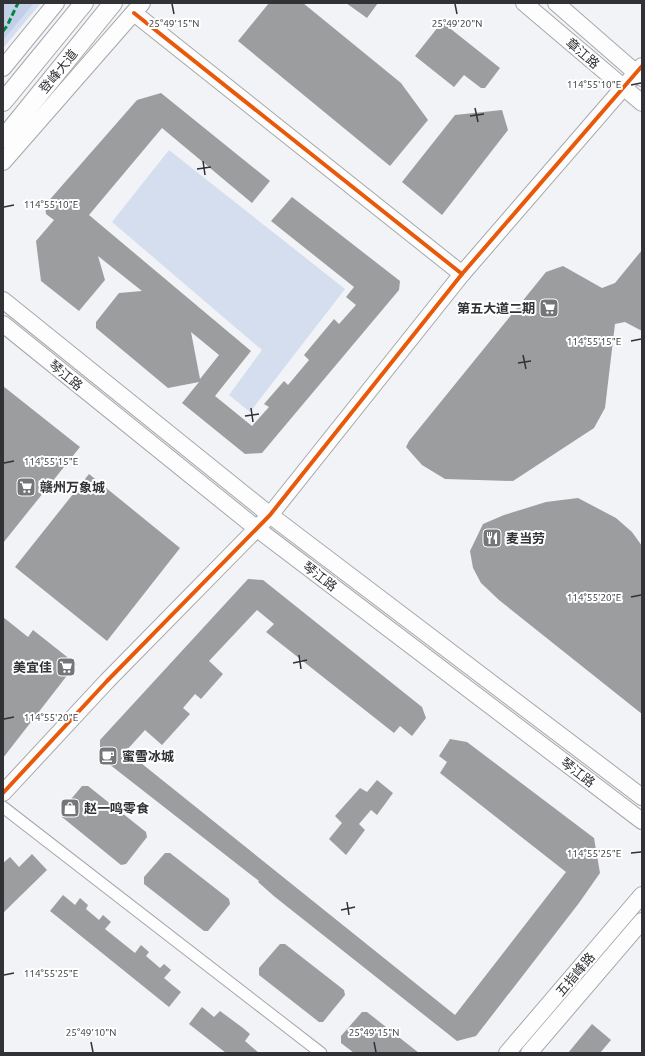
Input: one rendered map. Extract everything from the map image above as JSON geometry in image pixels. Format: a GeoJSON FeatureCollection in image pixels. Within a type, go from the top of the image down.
{"type":"FeatureCollection","features":[{"type":"Feature","properties":{"kind":"main road"},"geometry":{"type":"LineString","coordinates":[[3,68],[56,3]]}},
{"type":"Feature","properties":{"kind":"main road","name":"登峰大道"},"geometry":{"type":"LineString","coordinates":[[3,102],[84,3]]}},
{"type":"Feature","properties":{"kind":"main road","name":"登峰大道"},"geometry":{"type":"LineString","coordinates":[[3,139],[113,3]]}},
{"type":"Feature","properties":{"kind":"main road","name":"章江路"},"geometry":{"type":"LineString","coordinates":[[524,3],[642,103]]}},
{"type":"Feature","properties":{"kind":"main road","name":"章江路"},"geometry":{"type":"LineString","coordinates":[[556,3],[640,72]]}},
{"type":"Feature","properties":{"kind":"main road"},"geometry":{"type":"LineString","coordinates":[[3,162],[138,8],[462,274]]}},
{"type":"Feature","properties":{"kind":"main road"},"geometry":{"type":"LineString","coordinates":[[3,793],[107,681],[270,515],[462,274],[623,88],[640,72]]}},
{"type":"Feature","properties":{"kind":"main road","name":"琴江路"},"geometry":{"type":"LineString","coordinates":[[3,300],[270,515],[642,797]]}},
{"type":"Feature","properties":{"kind":"main road","name":"琴江路"},"geometry":{"type":"LineString","coordinates":[[3,324],[256,528],[642,821]]}},
{"type":"Feature","properties":{"kind":"main road","name":"五指峰路"},"geometry":{"type":"LineString","coordinates":[[507,1053],[642,895]]}},
{"type":"Feature","properties":{"kind":"main road","name":"五指峰路"},"geometry":{"type":"LineString","coordinates":[[529,1053],[642,921]]}},
{"type":"Feature","properties":{"kind":"street"},"geometry":{"type":"LineString","coordinates":[[3,807],[321,1053]]}},
{"type":"Feature","properties":{"kind":"shaded area"},"geometry":{"type":"Polygon","coordinates":[[[3,3],[41,3],[3,48],[3,3]]]}},
{"type":"Feature","properties":{"kind":"shaded area"},"geometry":{"type":"Polygon","coordinates":[[[3,3],[34,3],[3,40],[3,3]]]}},
{"type":"Feature","properties":{"kind":"shaded area"},"geometry":{"type":"Polygon","coordinates":[[[169,150],[345,289],[250,412],[229,395],[262,350],[112,222],[169,150]]]}},
{"type":"Feature","properties":{"kind":"building"},"geometry":{"type":"Polygon","coordinates":[[[269,3],[303,3],[401,83],[428,120],[390,166],[238,41],[269,3]]]}},
{"type":"Feature","properties":{"kind":"building"},"geometry":{"type":"Polygon","coordinates":[[[346,3],[378,3],[367,18],[346,3]]]}},
{"type":"Feature","properties":{"kind":"building"},"geometry":{"type":"Polygon","coordinates":[[[442,22],[500,68],[485,88],[481,88],[464,75],[454,87],[415,56],[442,22]]]}},
{"type":"Feature","properties":{"kind":"building"},"geometry":{"type":"Polygon","coordinates":[[[161,93],[270,181],[252,203],[162,128],[89,215],[251,351],[215,396],[252,426],[269,407],[264,404],[284,381],[288,385],[309,360],[304,355],[334,319],[339,324],[356,305],[346,297],[354,287],[271,221],[292,197],[400,281],[399,290],[262,453],[245,454],[182,403],[199,382],[168,388],[96,328],[96,322],[119,293],[142,291],[98,256],[105,280],[79,311],[41,281],[36,241],[54,220],[46,214],[45,205],[137,100],[161,93]],[[191,332],[200,379],[219,355],[191,332]]]}},
{"type":"Feature","properties":{"kind":"building"},"geometry":{"type":"Polygon","coordinates":[[[502,110],[508,130],[442,215],[402,182],[455,115],[502,110]]]}},
{"type":"Feature","properties":{"kind":"building"},"geometry":{"type":"Polygon","coordinates":[[[642,250],[642,331],[625,322],[615,324],[605,408],[594,428],[513,481],[445,479],[422,465],[406,447],[409,441],[546,272],[563,266],[602,288],[615,283],[642,250]]]}},
{"type":"Feature","properties":{"kind":"building","name":"赣州万象城"},"geometry":{"type":"Polygon","coordinates":[[[3,386],[80,447],[3,543],[3,386]]]}},
{"type":"Feature","properties":{"kind":"building"},"geometry":{"type":"Polygon","coordinates":[[[89,474],[180,548],[107,641],[15,567],[89,474]]]}},
{"type":"Feature","properties":{"kind":"building"},"geometry":{"type":"Polygon","coordinates":[[[578,498],[616,518],[632,532],[642,546],[642,714],[499,600],[481,583],[473,568],[470,551],[483,524],[504,515],[546,502],[578,498]]]}},
{"type":"Feature","properties":{"kind":"building"},"geometry":{"type":"Polygon","coordinates":[[[248,579],[263,580],[422,707],[426,718],[412,736],[400,726],[394,733],[266,632],[274,624],[257,610],[209,661],[223,674],[201,699],[195,694],[183,708],[190,714],[162,745],[145,730],[126,751],[455,1015],[566,872],[440,773],[447,762],[439,756],[450,739],[467,742],[594,838],[600,873],[579,903],[476,1036],[457,1041],[275,897],[258,882],[259,881],[100,757],[100,740],[248,579]]]}},
{"type":"Feature","properties":{"kind":"building"},"geometry":{"type":"Polygon","coordinates":[[[3,617],[28,637],[33,630],[76,664],[3,758],[3,617]]]}},
{"type":"Feature","properties":{"kind":"building"},"geometry":{"type":"Polygon","coordinates":[[[377,780],[393,793],[377,815],[371,810],[359,824],[365,830],[346,855],[329,839],[342,823],[335,816],[360,788],[367,792],[377,780]]]}},
{"type":"Feature","properties":{"kind":"building"},"geometry":{"type":"Polygon","coordinates":[[[82,786],[88,786],[146,832],[147,837],[126,864],[121,865],[62,817],[62,810],[82,786]]]}},
{"type":"Feature","properties":{"kind":"building"},"geometry":{"type":"Polygon","coordinates":[[[165,853],[170,853],[229,899],[230,904],[208,931],[204,931],[144,884],[144,877],[165,853]]]}},
{"type":"Feature","properties":{"kind":"building"},"geometry":{"type":"Polygon","coordinates":[[[32,854],[47,870],[3,913],[3,863],[10,857],[19,867],[32,854]]]}},
{"type":"Feature","properties":{"kind":"building"},"geometry":{"type":"Polygon","coordinates":[[[63,895],[75,905],[80,898],[88,905],[86,909],[99,920],[103,915],[111,922],[105,929],[135,953],[141,945],[149,952],[146,956],[160,968],[164,964],[171,970],[164,978],[181,992],[169,1007],[50,911],[63,895]]]}},
{"type":"Feature","properties":{"kind":"building"},"geometry":{"type":"Polygon","coordinates":[[[280,944],[285,944],[344,990],[345,995],[323,1022],[319,1022],[259,975],[259,968],[280,944]]]}},
{"type":"Feature","properties":{"kind":"building"},"geometry":{"type":"Polygon","coordinates":[[[202,1007],[214,1017],[220,1011],[243,1028],[250,1034],[245,1041],[259,1053],[226,1053],[189,1024],[202,1007]]]}},
{"type":"Feature","properties":{"kind":"building"},"geometry":{"type":"Polygon","coordinates":[[[362,1012],[367,1012],[419,1053],[354,1053],[341,1043],[341,1036],[362,1012]]]}},
{"type":"Feature","properties":{"kind":"building"},"geometry":{"type":"Polygon","coordinates":[[[592,1024],[611,1040],[600,1053],[568,1053],[592,1024]]]}},
{"type":"Feature","properties":{"kind":"marked path"},"geometry":{"type":"LineString","coordinates":[[3,31],[18,3]]}},
{"type":"Feature","properties":{"kind":"cycle path"},"geometry":{"type":"LineString","coordinates":[[134,13],[462,274]]}},
{"type":"Feature","properties":{"kind":"cycle path"},"geometry":{"type":"LineString","coordinates":[[3,793],[107,681],[270,515],[462,274],[642,66]]}},
{"type":"Feature","properties":{"kind":"place","name":"第五大道二期"},"geometry":{"type":"Point","coordinates":[549,308]}},
{"type":"Feature","properties":{"kind":"place","name":"赣州万象城"},"geometry":{"type":"Point","coordinates":[26,487]}},
{"type":"Feature","properties":{"kind":"place","name":"麦当劳"},"geometry":{"type":"Point","coordinates":[492,538]}},
{"type":"Feature","properties":{"kind":"place","name":"美宜佳"},"geometry":{"type":"Point","coordinates":[66,667]}},
{"type":"Feature","properties":{"kind":"place","name":"蜜雪冰城"},"geometry":{"type":"Point","coordinates":[108,756]}},
{"type":"Feature","properties":{"kind":"place","name":"赵一鸣零食"},"geometry":{"type":"Point","coordinates":[70,808]}}]}
